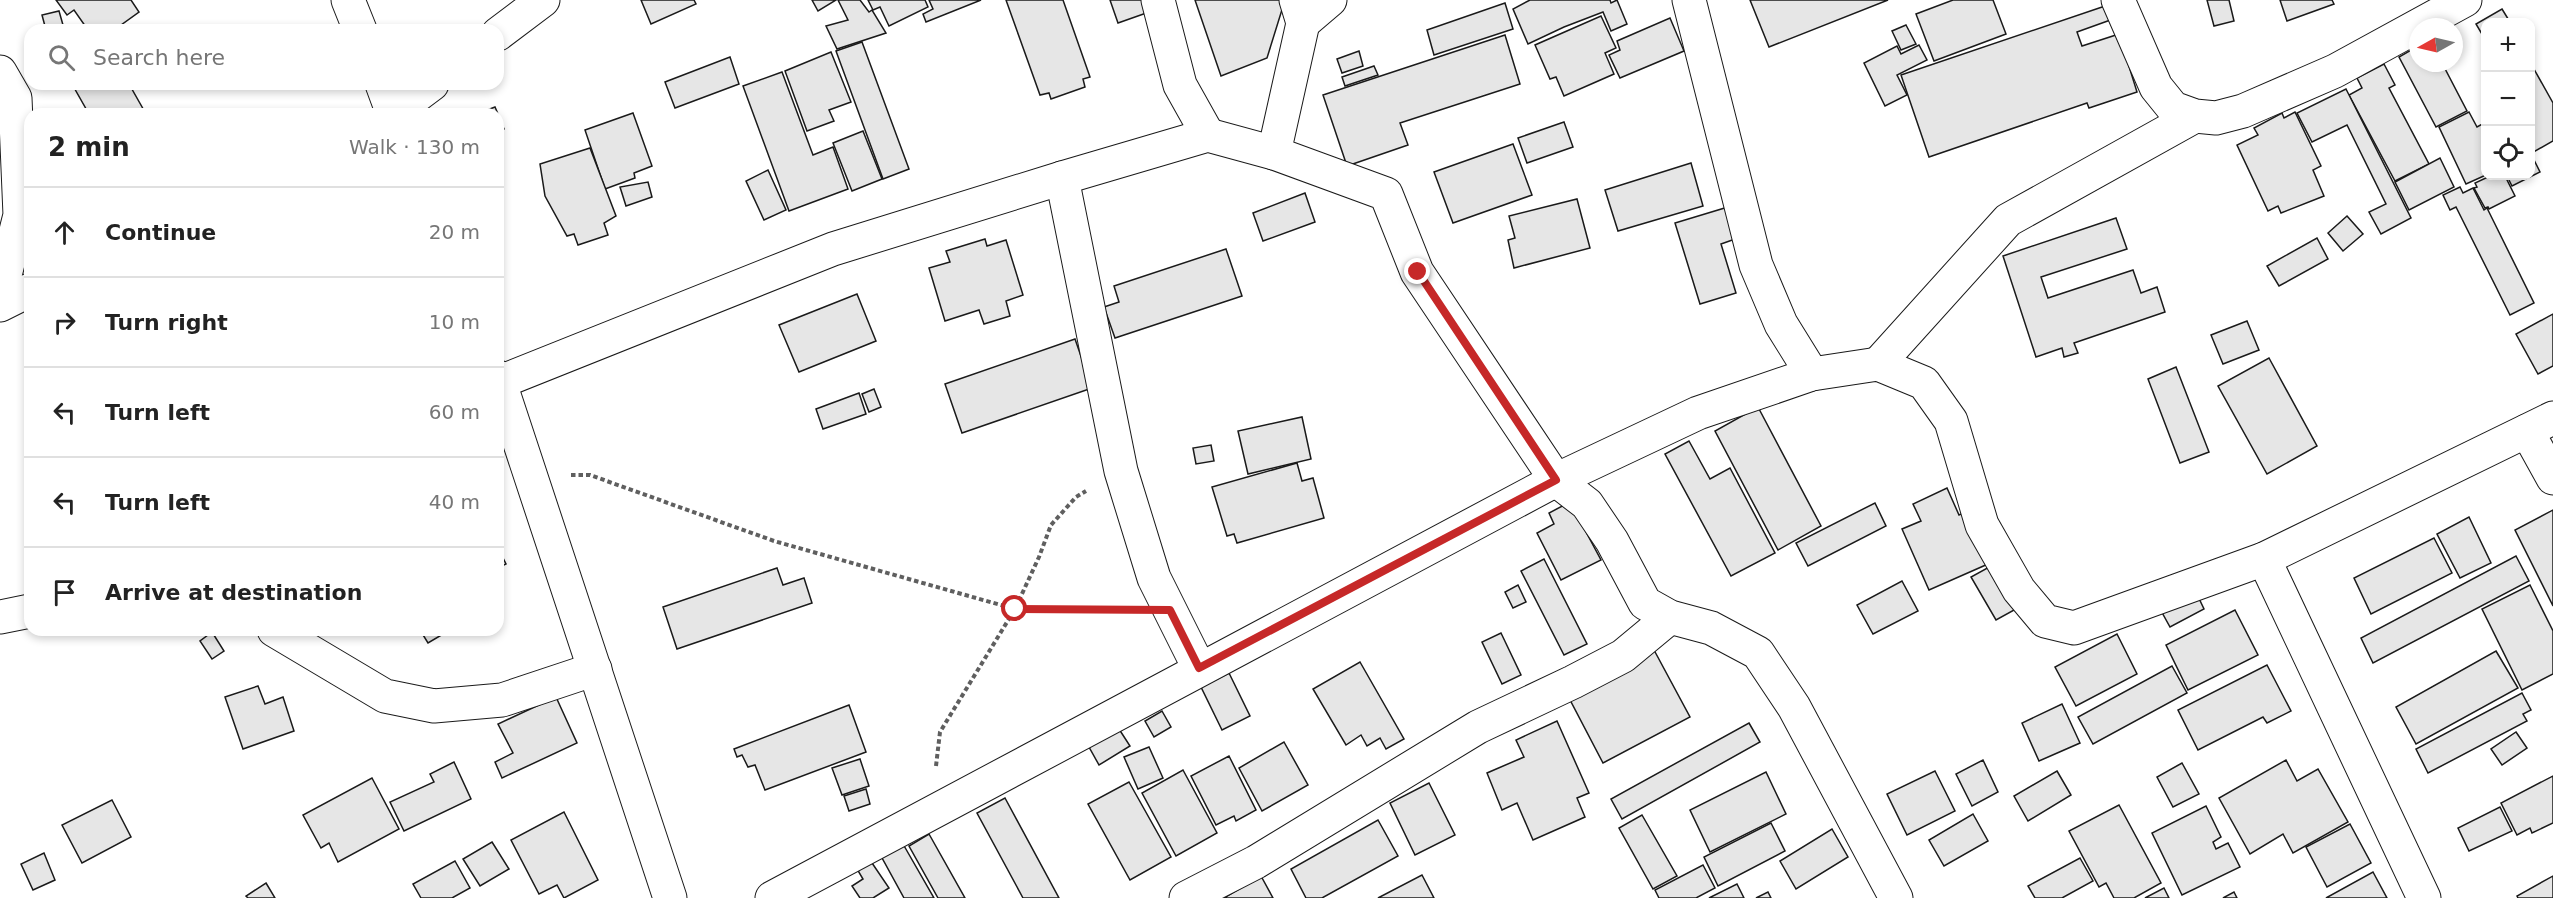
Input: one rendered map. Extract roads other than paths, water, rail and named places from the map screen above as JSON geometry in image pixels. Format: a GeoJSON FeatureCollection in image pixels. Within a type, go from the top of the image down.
{"type":"FeatureCollection","features":[{"type":"Feature","properties":{"kind":"street"},"geometry":{"type":"LineString","coordinates":[[348,0],[358,24]]}},
{"type":"Feature","properties":{"kind":"street"},"geometry":{"type":"LineString","coordinates":[[504,29],[543,0]]}},
{"type":"Feature","properties":{"kind":"street"},"geometry":{"type":"LineString","coordinates":[[1158,0],[1180,85],[1208,135]]}},
{"type":"Feature","properties":{"kind":"street"},"geometry":{"type":"LineString","coordinates":[[1274,153],[1299,11],[1330,0]]}},
{"type":"Feature","properties":{"kind":"street"},"geometry":{"type":"LineString","coordinates":[[1689,0],[1756,265],[1781,324],[1812,374]]}},
{"type":"Feature","properties":{"kind":"street"},"geometry":{"type":"LineString","coordinates":[[2118,0],[2156,87],[2173,108],[2195,116],[2216,118],[2243,111],[2335,71],[2465,0]]}},
{"type":"Feature","properties":{"kind":"street"},"geometry":{"type":"LineString","coordinates":[[0,72],[15,99],[20,215],[0,295]]}},
{"type":"Feature","properties":{"kind":"street"},"geometry":{"type":"LineString","coordinates":[[384,90],[391,108]]}},
{"type":"Feature","properties":{"kind":"street"},"geometry":{"type":"LineString","coordinates":[[401,108],[424,90]]}},
{"type":"Feature","properties":{"kind":"street"},"geometry":{"type":"LineString","coordinates":[[1878,364],[2008,220],[2195,116]]}},
{"type":"Feature","properties":{"kind":"street"},"geometry":{"type":"LineString","coordinates":[[504,378],[833,249],[1208,135],[1274,153],[1386,194],[1418,272],[1556,480],[1587,504],[1612,541],[1645,603],[1670,617],[1711,628],[1758,653],[1794,707],[1896,898]]}},
{"type":"Feature","properties":{"kind":"street"},"geometry":{"type":"LineString","coordinates":[[1062,178],[1120,471],[1154,578],[1199,668]]}},
{"type":"Feature","properties":{"kind":"street"},"geometry":{"type":"LineString","coordinates":[[0,305],[24,293]]}},
{"type":"Feature","properties":{"kind":"street"},"geometry":{"type":"LineString","coordinates":[[772,898],[1199,668],[1556,480],[1698,414],[1812,374],[1878,364],[1924,382],[1951,421],[1982,525],[2019,590],[2045,621],[2074,628],[2264,559],[2540,424],[2553,478]]}},
{"type":"Feature","properties":{"kind":"street"},"geometry":{"type":"LineString","coordinates":[[504,395],[670,898]]}},
{"type":"Feature","properties":{"kind":"street"},"geometry":{"type":"LineString","coordinates":[[2264,559],[2424,898]]}},
{"type":"Feature","properties":{"kind":"street"},"geometry":{"type":"LineString","coordinates":[[0,617],[24,612]]}},
{"type":"Feature","properties":{"kind":"street"},"geometry":{"type":"LineString","coordinates":[[1186,898],[1256,862],[1478,727],[1574,682],[1623,656],[1670,617]]}},
{"type":"Feature","properties":{"kind":"street"},"geometry":{"type":"LineString","coordinates":[[284,636],[385,696],[434,706],[502,700],[595,669]]}}]}
